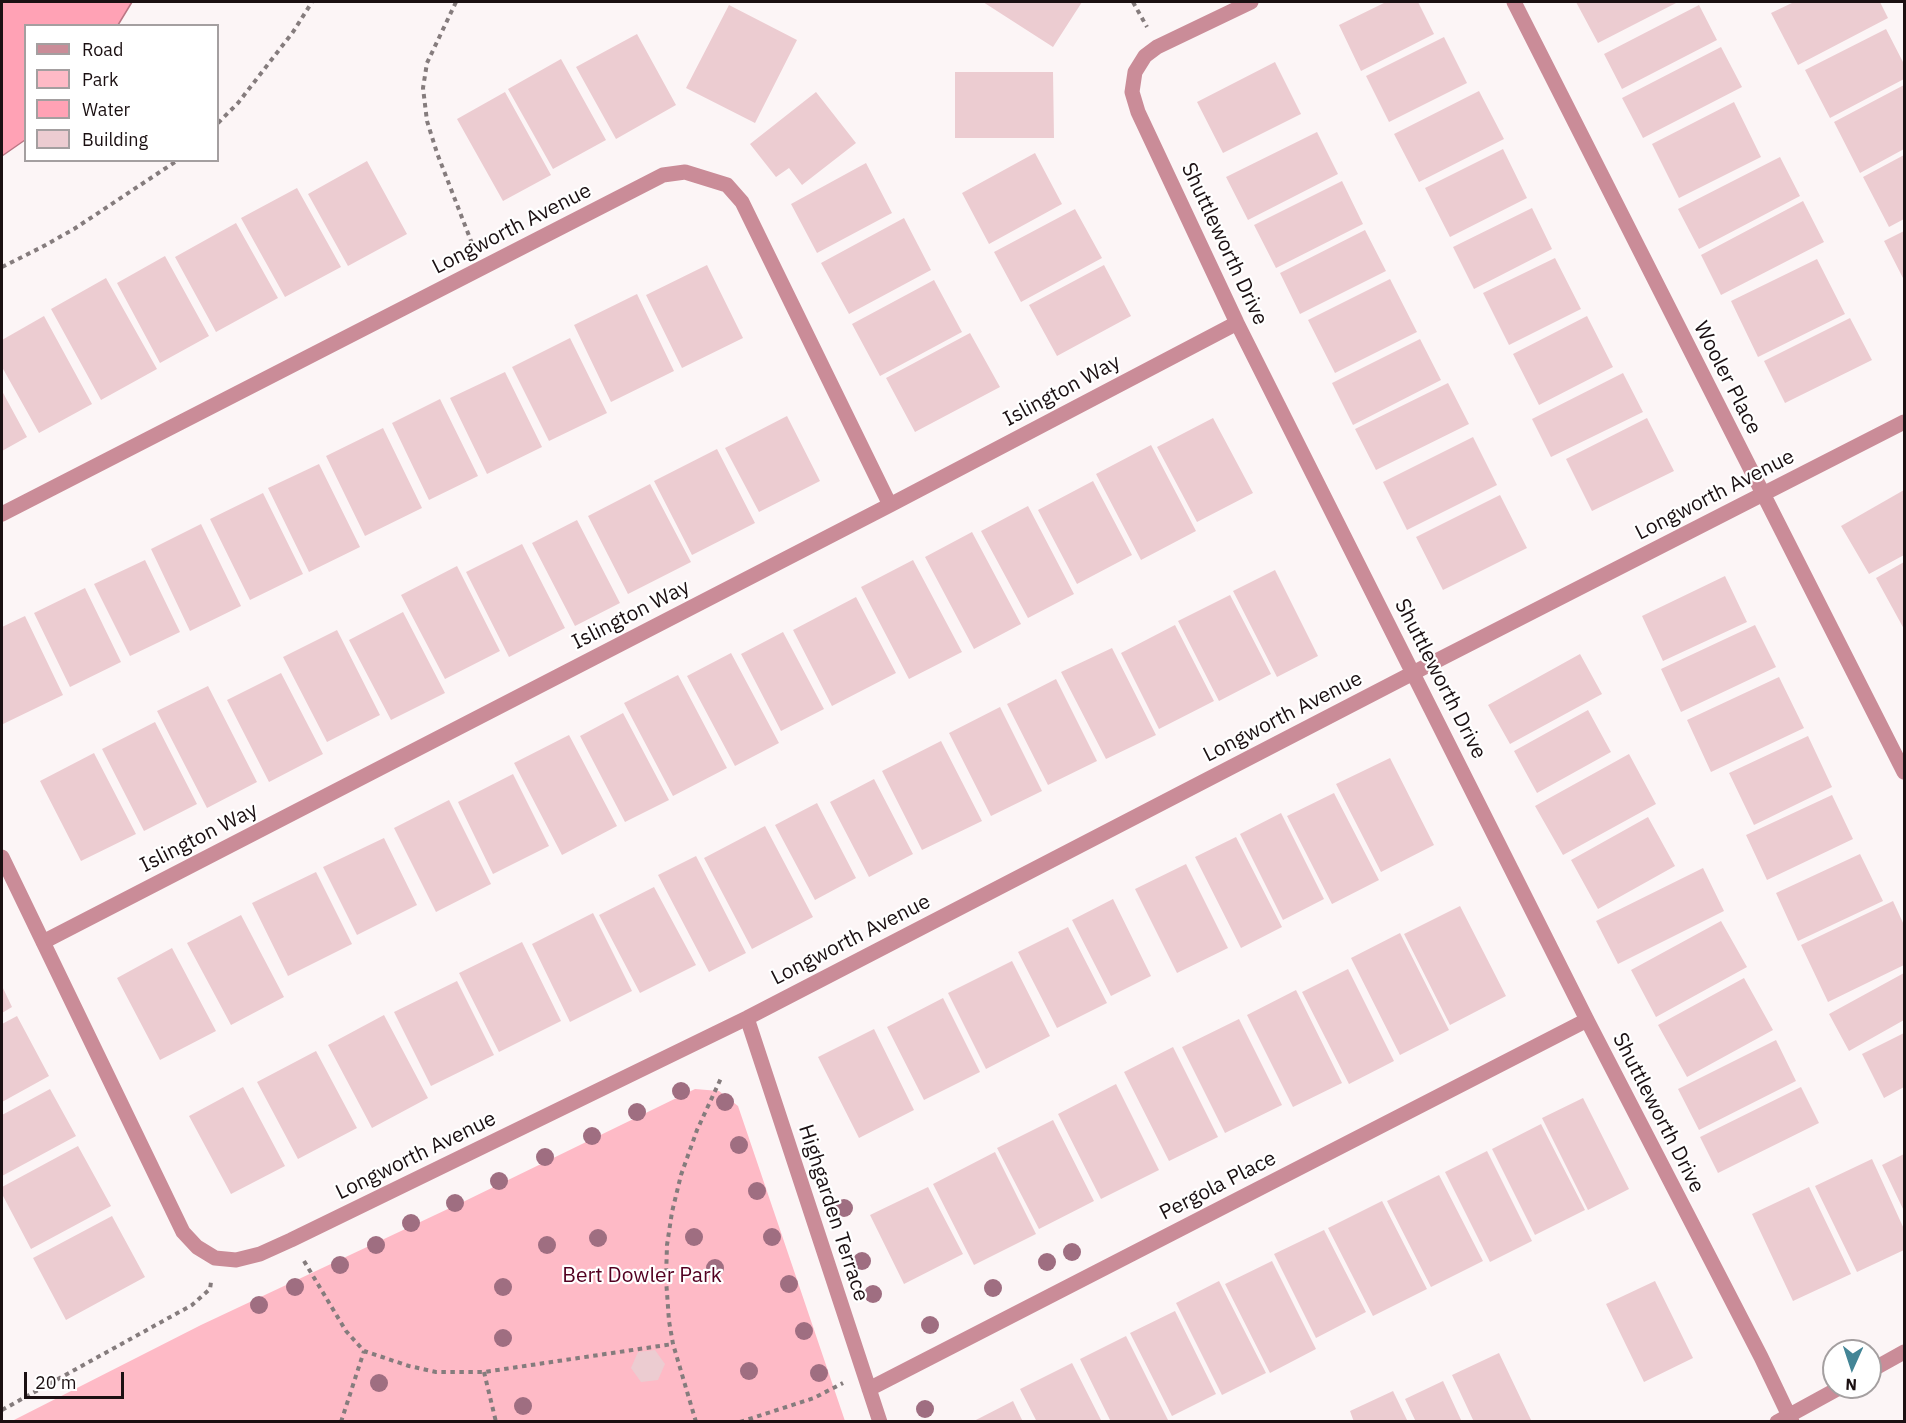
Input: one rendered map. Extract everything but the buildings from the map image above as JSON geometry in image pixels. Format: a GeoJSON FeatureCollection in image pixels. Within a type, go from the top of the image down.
{"type":"FeatureCollection","features":[{"type":"Feature","properties":{"kind":"street","name":"Shuttleworth Drive"},"geometry":{"type":"LineString","coordinates":[[1251,2],[1157,47],[1145,56],[1135,72],[1132,92],[1138,112],[1237,322],[1587,1020],[1764,1363],[1786,1420]]}},
{"type":"Feature","properties":{"kind":"street","name":"Wooler Place"},"geometry":{"type":"LineString","coordinates":[[1514,2],[1905,772]]}},
{"type":"Feature","properties":{"kind":"street","name":"Longworth Avenue"},"geometry":{"type":"LineString","coordinates":[[2,514],[663,175],[685,172],[727,185],[742,202],[890,505]]}},
{"type":"Feature","properties":{"kind":"street","name":"Islington Way"},"geometry":{"type":"LineString","coordinates":[[43,942],[890,505],[1237,322]]}},
{"type":"Feature","properties":{"kind":"street","name":"Longworth Avenue"},"geometry":{"type":"LineString","coordinates":[[215,1258],[236,1260],[260,1254],[291,1240],[747,1017],[1905,422]]}},
{"type":"Feature","properties":{"kind":"street"},"geometry":{"type":"LineString","coordinates":[[2,857],[183,1232],[197,1247],[215,1258]]}},
{"type":"Feature","properties":{"kind":"street","name":"Highgarden Terrace"},"geometry":{"type":"LineString","coordinates":[[747,1017],[880,1422]]}},
{"type":"Feature","properties":{"kind":"street","name":"Pergola Place"},"geometry":{"type":"LineString","coordinates":[[869,1389],[1587,1020]]}},
{"type":"Feature","properties":{"kind":"street"},"geometry":{"type":"LineString","coordinates":[[1882,1364],[1905,1352]]}},
{"type":"Feature","properties":{"kind":"street"},"geometry":{"type":"LineString","coordinates":[[1786,1420],[1822,1398]]}},
{"type":"Feature","properties":{"kind":"path"},"geometry":{"type":"LineString","coordinates":[[219,122],[238,103],[293,32],[312,2]]}},
{"type":"Feature","properties":{"kind":"path"},"geometry":{"type":"LineString","coordinates":[[456,2],[427,63],[423,88],[428,121],[437,153],[463,224],[483,267]]}},
{"type":"Feature","properties":{"kind":"path"},"geometry":{"type":"LineString","coordinates":[[1133,2],[1149,30]]}},
{"type":"Feature","properties":{"kind":"path"},"geometry":{"type":"LineString","coordinates":[[2,267],[74,229],[175,162]]}},
{"type":"Feature","properties":{"kind":"path"},"geometry":{"type":"LineString","coordinates":[[696,1422],[673,1344],[667,1302],[667,1245],[681,1175],[697,1130],[722,1076]]}},
{"type":"Feature","properties":{"kind":"path"},"geometry":{"type":"LineString","coordinates":[[291,1240],[346,1331],[364,1351],[409,1366],[436,1372],[484,1372],[673,1344]]}},
{"type":"Feature","properties":{"kind":"path"},"geometry":{"type":"LineString","coordinates":[[2,1410],[192,1305],[210,1288],[215,1258]]}},
{"type":"Feature","properties":{"kind":"path"},"geometry":{"type":"LineString","coordinates":[[341,1422],[364,1351]]}},
{"type":"Feature","properties":{"kind":"path"},"geometry":{"type":"LineString","coordinates":[[484,1372],[496,1422]]}},
{"type":"Feature","properties":{"kind":"path"},"geometry":{"type":"LineString","coordinates":[[740,1422],[814,1398],[863,1373]]}},
{"type":"Feature","properties":{"kind":"green space","name":"Bert Dowler Park"},"geometry":{"type":"Polygon","coordinates":[[[695,1089],[719,1091],[738,1106],[845,1421],[15,1422],[14,1420],[201,1325],[467,1200],[695,1089]]]}},
{"type":"Feature","properties":{"kind":"water"},"geometry":{"type":"Polygon","coordinates":[[[2,2],[132,2],[119,24],[24,24],[24,141],[2,156],[2,2]]]}}]}
